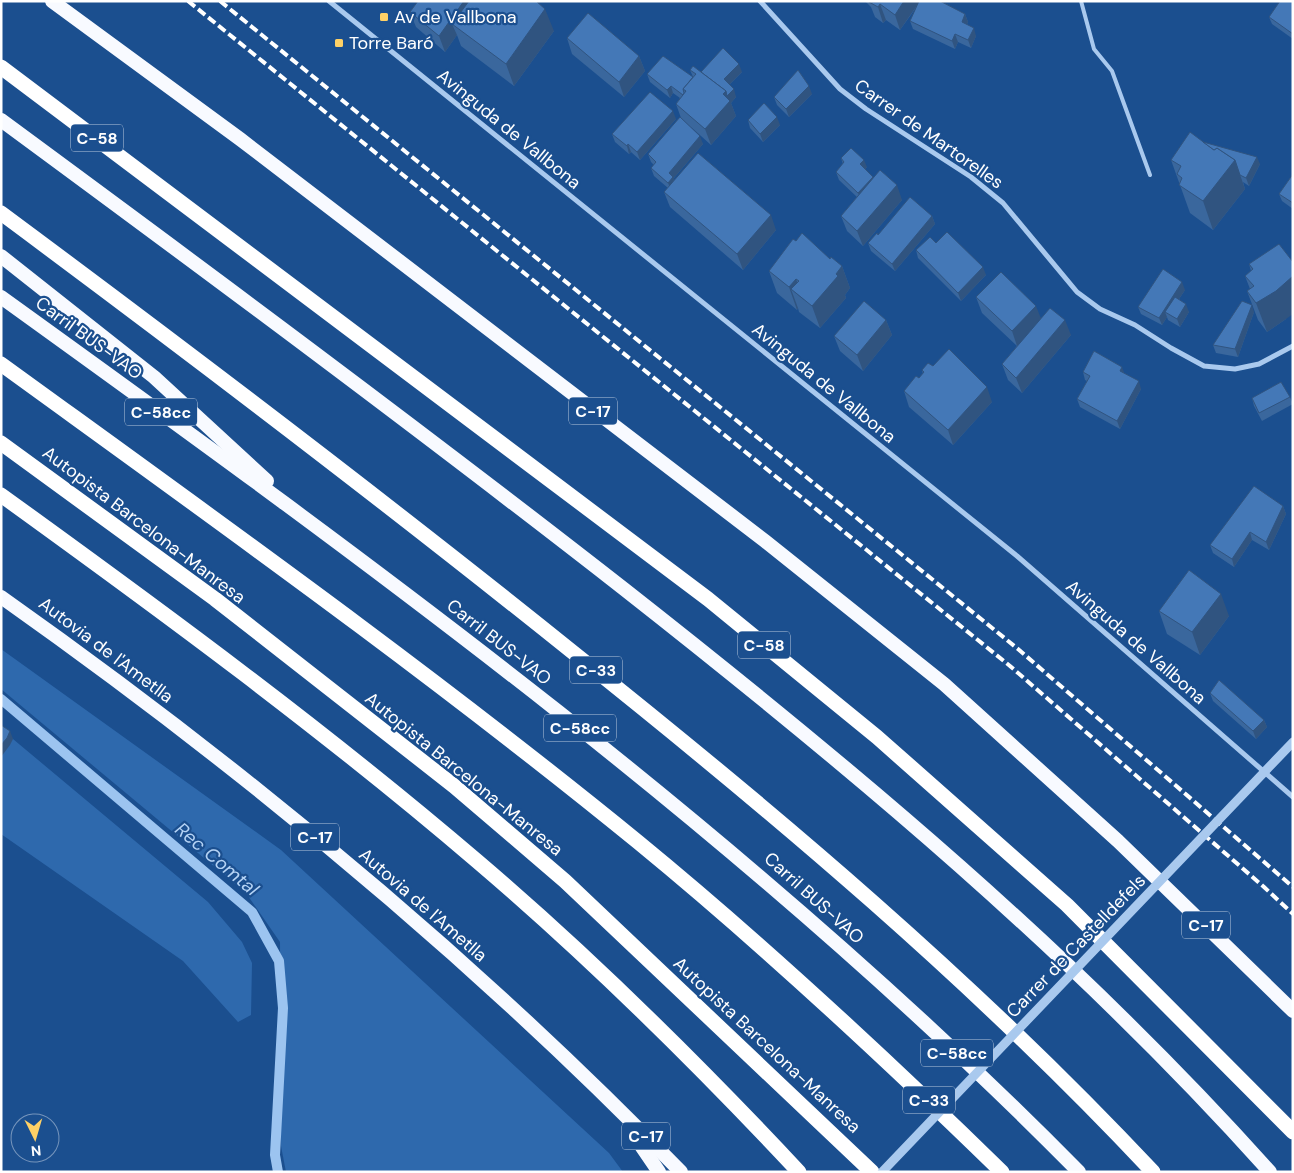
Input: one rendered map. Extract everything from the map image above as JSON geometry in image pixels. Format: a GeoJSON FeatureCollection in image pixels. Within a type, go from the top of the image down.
{"type":"FeatureCollection","features":[{"type":"Feature","properties":{"kind":"highway","name":"C-17"},"geometry":{"type":"LineString","coordinates":[[52,1],[240,139],[765,541],[944,684],[1118,841],[1293,1011]]}},
{"type":"Feature","properties":{"kind":"highway","name":"C-58"},"geometry":{"type":"LineString","coordinates":[[1,67],[708,599],[877,737],[1067,905],[1293,1132]]}},
{"type":"Feature","properties":{"kind":"highway"},"geometry":{"type":"LineString","coordinates":[[1,120],[255,306],[797,725],[1028,927],[1134,1030],[1234,1132],[1270,1172]]}},
{"type":"Feature","properties":{"kind":"highway","name":"C-33"},"geometry":{"type":"LineString","coordinates":[[1,213],[159,330],[478,576],[687,743],[804,841],[966,986],[1101,1116],[1153,1172]]}},
{"type":"Feature","properties":{"kind":"highway"},"geometry":{"type":"LineString","coordinates":[[1,256],[154,377],[319,529]]}},
{"type":"Feature","properties":{"kind":"highway","name":"Carril BUS-VAO"},"geometry":{"type":"LineString","coordinates":[[1,297],[319,529],[558,710],[754,870],[930,1028],[1079,1172]]}},
{"type":"Feature","properties":{"kind":"highway","name":"C-33"},"geometry":{"type":"LineString","coordinates":[[1,364],[355,623],[631,837],[822,1000],[1002,1172]]}},
{"type":"Feature","properties":{"kind":"highway","name":"Autopista Barcelona-Manresa"},"geometry":{"type":"LineString","coordinates":[[1,443],[215,599],[454,786],[572,888],[872,1172]]}},
{"type":"Feature","properties":{"kind":"highway"},"geometry":{"type":"LineString","coordinates":[[1,495],[188,631],[301,718],[476,860],[533,910],[693,1061],[799,1172]]}},
{"type":"Feature","properties":{"kind":"highway","name":"Autovia de l'Ametlla"},"geometry":{"type":"LineString","coordinates":[[1,597],[157,711],[286,812],[434,937],[610,1100],[681,1172]]}},
{"type":"Feature","properties":{"kind":"highway"},"geometry":{"type":"LineString","coordinates":[[610,1100],[659,1172]]}},
{"type":"Feature","properties":{"kind":"street","name":"Avinguda de Vallbona"},"geometry":{"type":"LineString","coordinates":[[329,1],[1017,556],[1293,797]]}},
{"type":"Feature","properties":{"kind":"street","name":"Carrer de Martorelles"},"geometry":{"type":"LineString","coordinates":[[760,1],[840,89],[866,109],[971,177],[1003,202],[1077,292],[1100,309],[1135,325],[1170,348],[1204,366],[1235,369],[1259,364],[1293,346]]}},
{"type":"Feature","properties":{"kind":"street","name":"Carrer de Castelldefels"},"geometry":{"type":"LineString","coordinates":[[882,1172],[1293,742]]}},
{"type":"Feature","properties":{"kind":"lane"},"geometry":{"type":"LineString","coordinates":[[1081,1],[1094,49],[1112,71],[1150,174]]}},
{"type":"Feature","properties":{"kind":"shaded area"},"geometry":{"type":"Polygon","coordinates":[[[1,649],[281,850],[609,1153],[623,1172],[286,1172],[281,1146],[280,942],[246,893],[1,689],[1,649]]]}},
{"type":"Feature","properties":{"kind":"shaded area"},"geometry":{"type":"Polygon","coordinates":[[[1,729],[208,902],[242,942],[252,963],[251,1015],[238,1022],[183,961],[1,834],[1,729]]]}},
{"type":"Feature","properties":{"kind":"building"},"geometry":{"type":"Polygon","coordinates":[[[418,1],[464,1],[439,36],[410,12],[418,1]]]}},
{"type":"Feature","properties":{"kind":"building"},"geometry":{"type":"Polygon","coordinates":[[[469,1],[536,1],[545,9],[506,64],[452,24],[469,1]]]}},
{"type":"Feature","properties":{"kind":"building"},"geometry":{"type":"Polygon","coordinates":[[[904,1],[895,15],[880,4],[878,7],[869,2],[904,1]]]}},
{"type":"Feature","properties":{"kind":"building"},"geometry":{"type":"Polygon","coordinates":[[[919,1],[940,1],[965,14],[962,22],[974,28],[968,40],[955,34],[952,41],[910,21],[919,1]]]}},
{"type":"Feature","properties":{"kind":"building"},"geometry":{"type":"Polygon","coordinates":[[[1280,1],[1293,1],[1293,34],[1269,17],[1280,1]]]}},
{"type":"Feature","properties":{"kind":"building"},"geometry":{"type":"Polygon","coordinates":[[[588,13],[639,56],[619,82],[567,38],[588,13]]]}},
{"type":"Feature","properties":{"kind":"building"},"geometry":{"type":"Polygon","coordinates":[[[723,48],[739,64],[724,79],[734,89],[727,96],[726,91],[701,72],[723,48]]]}},
{"type":"Feature","properties":{"kind":"building"},"geometry":{"type":"Polygon","coordinates":[[[663,56],[693,77],[683,89],[683,95],[671,86],[667,90],[647,74],[663,56]]]}},
{"type":"Feature","properties":{"kind":"building"},"geometry":{"type":"Polygon","coordinates":[[[693,66],[726,91],[723,94],[730,101],[705,129],[676,104],[686,91],[683,89],[696,74],[690,70],[693,66]]]}},
{"type":"Feature","properties":{"kind":"building"},"geometry":{"type":"Polygon","coordinates":[[[798,70],[809,86],[786,109],[774,97],[798,70]]]}},
{"type":"Feature","properties":{"kind":"building"},"geometry":{"type":"Polygon","coordinates":[[[650,92],[673,111],[637,152],[612,134],[650,92]]]}},
{"type":"Feature","properties":{"kind":"building"},"geometry":{"type":"Polygon","coordinates":[[[764,103],[777,117],[760,134],[748,120],[764,103]]]}},
{"type":"Feature","properties":{"kind":"building"},"geometry":{"type":"Polygon","coordinates":[[[680,117],[700,136],[669,173],[673,177],[668,183],[651,168],[656,162],[648,154],[680,117]]]}},
{"type":"Feature","properties":{"kind":"building"},"geometry":{"type":"Polygon","coordinates":[[[1190,132],[1214,150],[1217,148],[1235,160],[1203,201],[1179,185],[1182,178],[1177,174],[1181,166],[1171,160],[1190,132]]]}},
{"type":"Feature","properties":{"kind":"building"},"geometry":{"type":"Polygon","coordinates":[[[1203,142],[1257,157],[1246,178],[1240,175],[1235,160],[1217,148],[1214,150],[1203,142]]]}},
{"type":"Feature","properties":{"kind":"building"},"geometry":{"type":"Polygon","coordinates":[[[851,148],[864,160],[860,164],[873,177],[858,193],[836,172],[844,162],[841,158],[851,148]]]}},
{"type":"Feature","properties":{"kind":"building"},"geometry":{"type":"Polygon","coordinates":[[[698,153],[771,215],[737,254],[664,192],[698,153]]]}},
{"type":"Feature","properties":{"kind":"building"},"geometry":{"type":"Polygon","coordinates":[[[880,170],[897,185],[857,231],[841,216],[880,170]]]}},
{"type":"Feature","properties":{"kind":"building"},"geometry":{"type":"Polygon","coordinates":[[[1293,174],[1293,203],[1279,194],[1293,174]]]}},
{"type":"Feature","properties":{"kind":"building"},"geometry":{"type":"Polygon","coordinates":[[[910,197],[932,216],[892,264],[868,243],[877,233],[878,235],[910,197]]]}},
{"type":"Feature","properties":{"kind":"building"},"geometry":{"type":"Polygon","coordinates":[[[947,232],[983,267],[958,293],[916,250],[930,237],[936,243],[947,232]]]}},
{"type":"Feature","properties":{"kind":"building"},"geometry":{"type":"Polygon","coordinates":[[[802,233],[830,259],[831,257],[842,266],[836,274],[838,276],[812,306],[791,289],[799,281],[796,279],[789,287],[769,271],[793,239],[796,241],[802,233]]]}},
{"type":"Feature","properties":{"kind":"building"},"geometry":{"type":"Polygon","coordinates":[[[1279,244],[1293,262],[1293,276],[1276,291],[1256,303],[1247,291],[1254,286],[1245,276],[1253,269],[1249,264],[1279,244]]]}},
{"type":"Feature","properties":{"kind":"building"},"geometry":{"type":"Polygon","coordinates":[[[1163,269],[1182,282],[1159,318],[1138,307],[1163,269]]]}},
{"type":"Feature","properties":{"kind":"building"},"geometry":{"type":"Polygon","coordinates":[[[1001,272],[1036,306],[1012,331],[976,297],[1001,272]]]}},
{"type":"Feature","properties":{"kind":"building"},"geometry":{"type":"Polygon","coordinates":[[[1175,297],[1186,304],[1177,319],[1165,312],[1175,297]]]}},
{"type":"Feature","properties":{"kind":"building"},"geometry":{"type":"Polygon","coordinates":[[[864,301],[886,320],[857,355],[834,336],[864,301]]]}},
{"type":"Feature","properties":{"kind":"building"},"geometry":{"type":"Polygon","coordinates":[[[1242,301],[1252,305],[1235,349],[1213,345],[1242,301]]]}},
{"type":"Feature","properties":{"kind":"building"},"geometry":{"type":"Polygon","coordinates":[[[1050,308],[1065,320],[1016,378],[1002,364],[1050,308]]]}},
{"type":"Feature","properties":{"kind":"building"},"geometry":{"type":"Polygon","coordinates":[[[949,349],[987,387],[948,430],[904,391],[916,376],[919,378],[924,372],[922,370],[928,363],[933,366],[949,349]]]}},
{"type":"Feature","properties":{"kind":"building"},"geometry":{"type":"Polygon","coordinates":[[[1094,351],[1122,367],[1120,371],[1139,381],[1117,421],[1077,399],[1090,376],[1083,372],[1094,351]]]}},
{"type":"Feature","properties":{"kind":"building"},"geometry":{"type":"Polygon","coordinates":[[[1281,382],[1290,397],[1259,413],[1252,398],[1281,382]]]}},
{"type":"Feature","properties":{"kind":"building"},"geometry":{"type":"Polygon","coordinates":[[[1254,486],[1283,506],[1266,542],[1250,532],[1232,559],[1210,545],[1254,486]]]}},
{"type":"Feature","properties":{"kind":"building"},"geometry":{"type":"Polygon","coordinates":[[[1189,570],[1221,594],[1192,632],[1159,611],[1189,570]]]}},
{"type":"Feature","properties":{"kind":"building"},"geometry":{"type":"Polygon","coordinates":[[[1219,680],[1264,720],[1253,731],[1210,693],[1219,680]]]}},
{"type":"Feature","properties":{"kind":"building"},"geometry":{"type":"Polygon","coordinates":[[[1,725],[10,731],[1,745],[1,725]]]}},
{"type":"Feature","properties":{"kind":"waterway","name":"Rec Comtal"},"geometry":{"type":"LineString","coordinates":[[1,699],[252,912],[279,961],[283,1008],[275,1155],[278,1172]]}},
{"type":"Feature","properties":{"kind":"railway"},"geometry":{"type":"LineString","coordinates":[[188,1],[1010,666],[1293,914]]}},
{"type":"Feature","properties":{"kind":"railway"},"geometry":{"type":"LineString","coordinates":[[220,1],[1018,649],[1293,887]]}},
{"type":"Feature","properties":{"kind":"place","name":"Av de Vallbona"},"geometry":{"type":"Point","coordinates":[384,17]}},
{"type":"Feature","properties":{"kind":"place","name":"Torre Baró"},"geometry":{"type":"Point","coordinates":[339,43]}}]}
